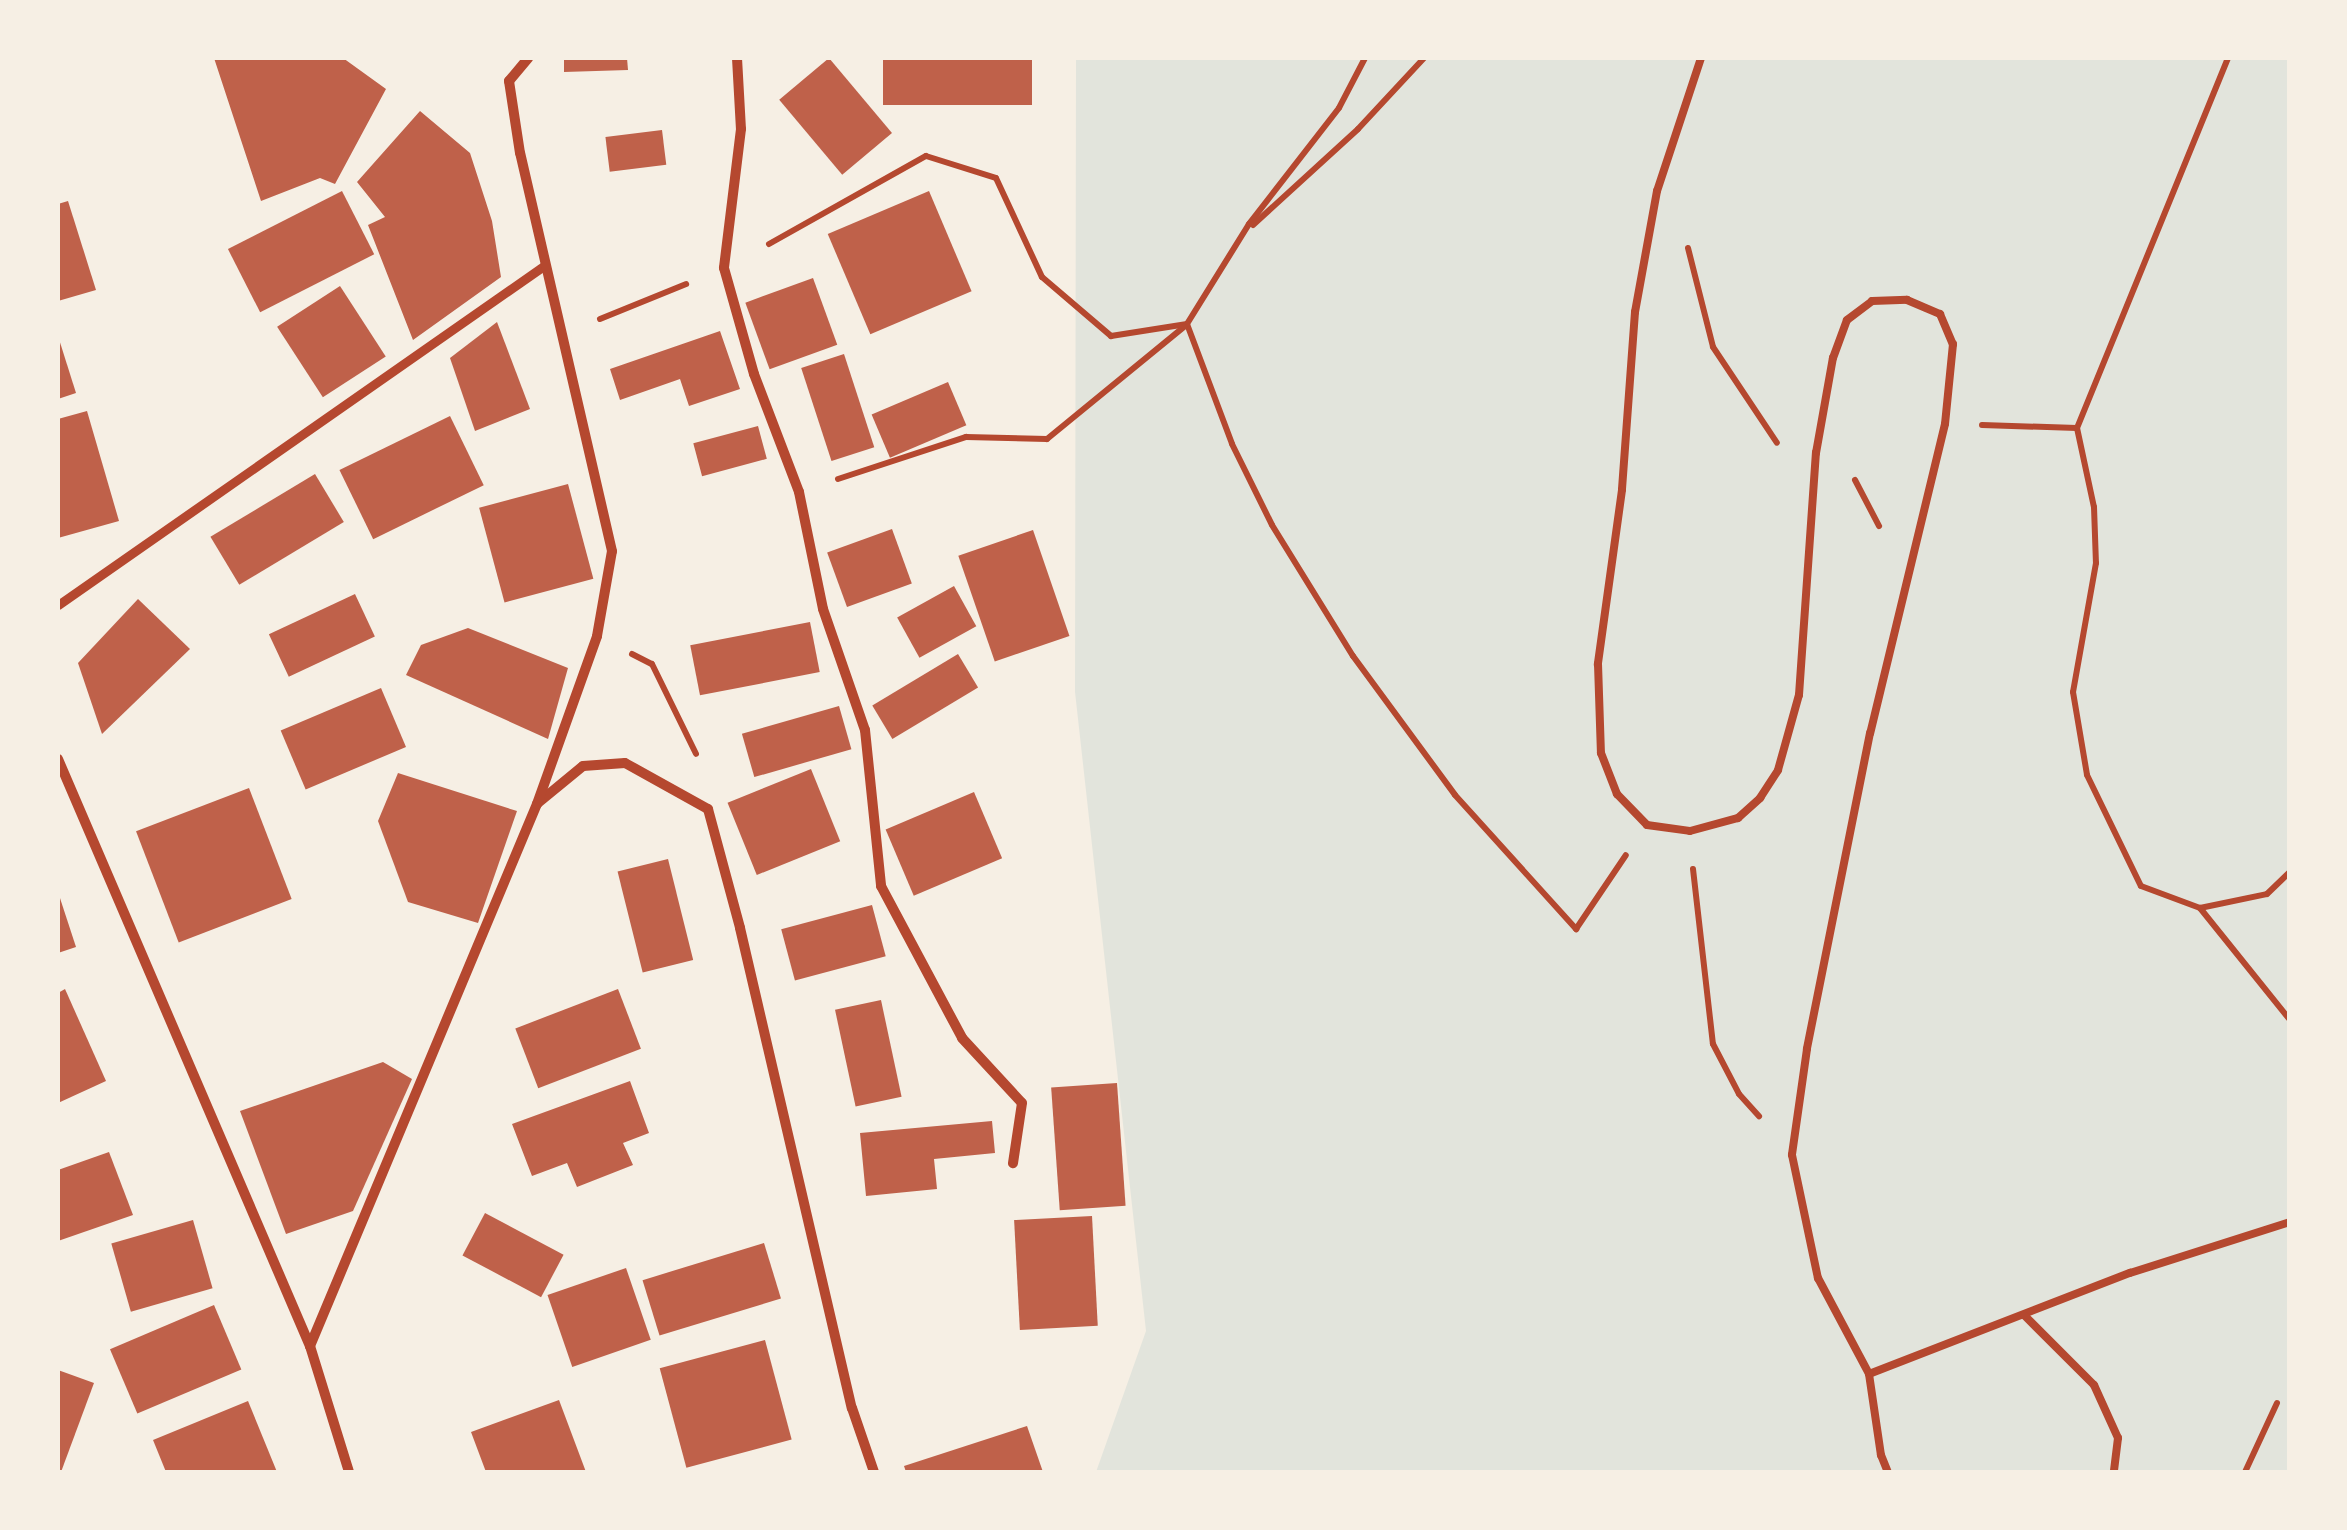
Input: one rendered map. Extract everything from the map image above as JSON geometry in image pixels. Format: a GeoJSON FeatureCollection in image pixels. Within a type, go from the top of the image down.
{"type":"FeatureCollection","features":[{"type":"Feature","properties":{"kind":"street"},"geometry":{"type":"LineString","coordinates":[[310,1346],[537,804],[597,636],[612,551],[545,265],[509,81],[528,58]]}},
{"type":"Feature","properties":{"kind":"street"},"geometry":{"type":"LineString","coordinates":[[737,58],[741,129],[724,268],[754,374],[799,492],[823,609],[866,730],[881,886],[962,1038],[1022,1103],[1013,1163]]}},
{"type":"Feature","properties":{"kind":"street"},"geometry":{"type":"LineString","coordinates":[[58,605],[545,265]]}},
{"type":"Feature","properties":{"kind":"street"},"geometry":{"type":"LineString","coordinates":[[58,759],[310,1346],[350,1472]]}},
{"type":"Feature","properties":{"kind":"street"},"geometry":{"type":"LineString","coordinates":[[537,804],[584,766],[625,763],[708,809],[740,928],[852,1408],[874,1472]]}},
{"type":"Feature","properties":{"kind":"lane"},"geometry":{"type":"LineString","coordinates":[[1701,58],[1658,191],[1635,312],[1622,490],[1598,664],[1601,753],[1617,794],[1646,824],[1690,831],[1738,818],[1760,798],[1778,770],[1799,694],[1816,454],[1834,358],[1847,320],[1872,301],[1907,300],[1940,314],[1953,344],[1945,424],[1844,863],[1807,1049],[1792,1156],[1818,1278],[1868,1374],[1881,1455],[1888,1472]]}},
{"type":"Feature","properties":{"kind":"lane"},"geometry":{"type":"LineString","coordinates":[[1868,1374],[2130,1273],[2290,1222]]}},
{"type":"Feature","properties":{"kind":"lane"},"geometry":{"type":"LineString","coordinates":[[2024,1314],[2094,1385],[2118,1438],[2114,1472]]}},
{"type":"Feature","properties":{"kind":"path"},"geometry":{"type":"LineString","coordinates":[[799,492],[966,436],[1046,439],[1187,324],[1244,232],[1340,108],[1364,58]]}},
{"type":"Feature","properties":{"kind":"path"},"geometry":{"type":"LineString","coordinates":[[1244,232],[1358,129],[1424,58]]}},
{"type":"Feature","properties":{"kind":"path"},"geometry":{"type":"LineString","coordinates":[[2228,58],[2077,428],[2094,507],[2096,563],[2073,692],[2087,775],[2140,886],[2200,908],[2290,1020]]}},
{"type":"Feature","properties":{"kind":"path"},"geometry":{"type":"LineString","coordinates":[[562,334],[724,268],[926,156],[996,178],[1042,277],[1111,336],[1187,324]]}},
{"type":"Feature","properties":{"kind":"path"},"geometry":{"type":"LineString","coordinates":[[1658,191],[1690,252],[1713,347],[1778,446],[1816,454]]}},
{"type":"Feature","properties":{"kind":"path"},"geometry":{"type":"LineString","coordinates":[[1187,324],[1232,444],[1272,525],[1353,656],[1456,796],[1576,929],[1646,824]]}},
{"type":"Feature","properties":{"kind":"path"},"geometry":{"type":"LineString","coordinates":[[1945,424],[2077,428]]}},
{"type":"Feature","properties":{"kind":"path"},"geometry":{"type":"LineString","coordinates":[[1820,431],[1831,436],[1888,542],[1910,567]]}},
{"type":"Feature","properties":{"kind":"path"},"geometry":{"type":"LineString","coordinates":[[597,636],[652,664],[694,745],[708,809]]}},
{"type":"Feature","properties":{"kind":"path"},"geometry":{"type":"LineString","coordinates":[[1690,831],[1713,1044],[1739,1094],[1792,1156]]}},
{"type":"Feature","properties":{"kind":"path"},"geometry":{"type":"LineString","coordinates":[[2200,908],[2266,894],[2290,872]]}},
{"type":"Feature","properties":{"kind":"path"},"geometry":{"type":"LineString","coordinates":[[2245,1472],[2278,1403]]}},
{"type":"Feature","properties":{"kind":"shaded area"},"geometry":{"type":"Polygon","coordinates":[[[1076,58],[2289,58],[2289,1472],[1096,1472],[1146,1331],[1075,692],[1076,58]]]}},
{"type":"Feature","properties":{"kind":"building"},"geometry":{"type":"Polygon","coordinates":[[[214,58],[343,58],[386,89],[335,184],[320,178],[261,201],[214,58]]]}},
{"type":"Feature","properties":{"kind":"building"},"geometry":{"type":"Polygon","coordinates":[[[564,58],[627,58],[628,70],[564,72],[564,58]]]}},
{"type":"Feature","properties":{"kind":"building"},"geometry":{"type":"Polygon","coordinates":[[[829,58],[892,133],[842,175],[779,100],[829,58]]]}},
{"type":"Feature","properties":{"kind":"building"},"geometry":{"type":"Polygon","coordinates":[[[883,58],[1032,58],[1032,105],[883,105],[883,58]]]}},
{"type":"Feature","properties":{"kind":"building"},"geometry":{"type":"Polygon","coordinates":[[[420,111],[470,153],[492,221],[501,277],[413,340],[368,225],[385,217],[357,182],[420,111]]]}},
{"type":"Feature","properties":{"kind":"building"},"geometry":{"type":"Polygon","coordinates":[[[662,130],[666,165],[610,172],[605,137],[662,130]]]}},
{"type":"Feature","properties":{"kind":"building"},"geometry":{"type":"Polygon","coordinates":[[[342,191],[374,254],[260,312],[228,249],[342,191]]]}},
{"type":"Feature","properties":{"kind":"building"},"geometry":{"type":"Polygon","coordinates":[[[929,191],[972,291],[870,334],[828,234],[929,191]]]}},
{"type":"Feature","properties":{"kind":"building"},"geometry":{"type":"Polygon","coordinates":[[[68,201],[96,290],[58,301],[58,204],[68,201]]]}},
{"type":"Feature","properties":{"kind":"building"},"geometry":{"type":"Polygon","coordinates":[[[813,278],[837,345],[770,369],[745,303],[813,278]]]}},
{"type":"Feature","properties":{"kind":"building"},"geometry":{"type":"Polygon","coordinates":[[[340,286],[386,356],[323,397],[277,327],[340,286]]]}},
{"type":"Feature","properties":{"kind":"building"},"geometry":{"type":"Polygon","coordinates":[[[497,322],[530,409],[475,431],[450,358],[497,322]]]}},
{"type":"Feature","properties":{"kind":"building"},"geometry":{"type":"Polygon","coordinates":[[[720,331],[740,389],[689,406],[680,379],[620,400],[610,369],[720,331]]]}},
{"type":"Feature","properties":{"kind":"building"},"geometry":{"type":"Polygon","coordinates":[[[58,336],[76,393],[58,399],[58,336]]]}},
{"type":"Feature","properties":{"kind":"building"},"geometry":{"type":"Polygon","coordinates":[[[844,354],[874,447],[831,461],[801,368],[844,354]]]}},
{"type":"Feature","properties":{"kind":"building"},"geometry":{"type":"Polygon","coordinates":[[[948,382],[966,425],[890,458],[872,414],[948,382]]]}},
{"type":"Feature","properties":{"kind":"building"},"geometry":{"type":"Polygon","coordinates":[[[87,411],[119,521],[58,538],[58,419],[87,411]]]}},
{"type":"Feature","properties":{"kind":"building"},"geometry":{"type":"Polygon","coordinates":[[[450,416],[484,485],[373,539],[339,470],[450,416]]]}},
{"type":"Feature","properties":{"kind":"building"},"geometry":{"type":"Polygon","coordinates":[[[758,426],[767,459],[702,476],[693,443],[758,426]]]}},
{"type":"Feature","properties":{"kind":"building"},"geometry":{"type":"Polygon","coordinates":[[[315,474],[344,522],[239,585],[210,537],[315,474]]]}},
{"type":"Feature","properties":{"kind":"building"},"geometry":{"type":"Polygon","coordinates":[[[568,484],[593,579],[504,602],[479,508],[568,484]]]}},
{"type":"Feature","properties":{"kind":"building"},"geometry":{"type":"Polygon","coordinates":[[[892,529],[912,584],[847,607],[827,553],[892,529]]]}},
{"type":"Feature","properties":{"kind":"building"},"geometry":{"type":"Polygon","coordinates":[[[1033,530],[1069,636],[995,662],[958,556],[1033,530]]]}},
{"type":"Feature","properties":{"kind":"building"},"geometry":{"type":"Polygon","coordinates":[[[954,586],[976,626],[919,658],[897,618],[954,586]]]}},
{"type":"Feature","properties":{"kind":"building"},"geometry":{"type":"Polygon","coordinates":[[[355,594],[375,637],[289,677],[269,634],[355,594]]]}},
{"type":"Feature","properties":{"kind":"building"},"geometry":{"type":"Polygon","coordinates":[[[138,599],[190,649],[102,734],[78,663],[138,599]]]}},
{"type":"Feature","properties":{"kind":"building"},"geometry":{"type":"Polygon","coordinates":[[[810,622],[820,672],[700,695],[690,645],[810,622]]]}},
{"type":"Feature","properties":{"kind":"building"},"geometry":{"type":"Polygon","coordinates":[[[468,628],[568,668],[548,739],[406,675],[421,645],[468,628]]]}},
{"type":"Feature","properties":{"kind":"building"},"geometry":{"type":"Polygon","coordinates":[[[958,654],[978,687],[892,739],[872,706],[958,654]]]}},
{"type":"Feature","properties":{"kind":"building"},"geometry":{"type":"Polygon","coordinates":[[[381,688],[406,747],[306,790],[281,731],[381,688]]]}},
{"type":"Feature","properties":{"kind":"building"},"geometry":{"type":"Polygon","coordinates":[[[839,706],[851,749],[754,777],[742,734],[839,706]]]}},
{"type":"Feature","properties":{"kind":"building"},"geometry":{"type":"Polygon","coordinates":[[[811,769],[840,841],[757,875],[728,803],[811,769]]]}},
{"type":"Feature","properties":{"kind":"building"},"geometry":{"type":"Polygon","coordinates":[[[398,773],[517,811],[478,923],[408,902],[378,821],[398,773]]]}},
{"type":"Feature","properties":{"kind":"building"},"geometry":{"type":"Polygon","coordinates":[[[249,788],[292,899],[179,942],[136,831],[249,788]]]}},
{"type":"Feature","properties":{"kind":"building"},"geometry":{"type":"Polygon","coordinates":[[[974,792],[1002,858],[914,896],[886,830],[974,792]]]}},
{"type":"Feature","properties":{"kind":"building"},"geometry":{"type":"Polygon","coordinates":[[[668,859],[693,960],[643,972],[618,872],[668,859]]]}},
{"type":"Feature","properties":{"kind":"building"},"geometry":{"type":"Polygon","coordinates":[[[58,892],[76,947],[58,953],[58,892]]]}},
{"type":"Feature","properties":{"kind":"building"},"geometry":{"type":"Polygon","coordinates":[[[872,905],[886,956],[795,981],[781,929],[872,905]]]}},
{"type":"Feature","properties":{"kind":"building"},"geometry":{"type":"Polygon","coordinates":[[[65,989],[106,1081],[58,1103],[58,993],[65,989]]]}},
{"type":"Feature","properties":{"kind":"building"},"geometry":{"type":"Polygon","coordinates":[[[618,989],[641,1049],[538,1088],[515,1028],[618,989]]]}},
{"type":"Feature","properties":{"kind":"building"},"geometry":{"type":"Polygon","coordinates":[[[881,1000],[902,1097],[856,1107],[835,1010],[881,1000]]]}},
{"type":"Feature","properties":{"kind":"building"},"geometry":{"type":"Polygon","coordinates":[[[383,1062],[412,1079],[353,1211],[286,1234],[240,1111],[383,1062]]]}},
{"type":"Feature","properties":{"kind":"building"},"geometry":{"type":"Polygon","coordinates":[[[630,1081],[649,1133],[623,1143],[633,1165],[577,1187],[567,1163],[532,1176],[512,1124],[630,1081]]]}},
{"type":"Feature","properties":{"kind":"building"},"geometry":{"type":"Polygon","coordinates":[[[1117,1083],[1126,1206],[1060,1210],[1051,1088],[1117,1083]]]}},
{"type":"Feature","properties":{"kind":"building"},"geometry":{"type":"Polygon","coordinates":[[[992,1121],[995,1153],[934,1159],[937,1189],[866,1196],[860,1133],[992,1121]]]}},
{"type":"Feature","properties":{"kind":"building"},"geometry":{"type":"Polygon","coordinates":[[[109,1152],[133,1215],[58,1241],[58,1170],[109,1152]]]}},
{"type":"Feature","properties":{"kind":"building"},"geometry":{"type":"Polygon","coordinates":[[[485,1213],[564,1255],[541,1297],[462,1255],[485,1213]]]}},
{"type":"Feature","properties":{"kind":"building"},"geometry":{"type":"Polygon","coordinates":[[[1092,1216],[1098,1326],[1020,1330],[1014,1220],[1092,1216]]]}},
{"type":"Feature","properties":{"kind":"building"},"geometry":{"type":"Polygon","coordinates":[[[193,1220],[213,1288],[131,1312],[111,1243],[193,1220]]]}},
{"type":"Feature","properties":{"kind":"building"},"geometry":{"type":"Polygon","coordinates":[[[764,1243],[781,1298],[660,1336],[643,1280],[764,1243]]]}},
{"type":"Feature","properties":{"kind":"building"},"geometry":{"type":"Polygon","coordinates":[[[626,1268],[651,1340],[572,1367],[548,1295],[626,1268]]]}},
{"type":"Feature","properties":{"kind":"building"},"geometry":{"type":"Polygon","coordinates":[[[214,1305],[241,1369],[137,1414],[110,1349],[214,1305]]]}},
{"type":"Feature","properties":{"kind":"building"},"geometry":{"type":"Polygon","coordinates":[[[765,1340],[792,1439],[686,1468],[660,1368],[765,1340]]]}},
{"type":"Feature","properties":{"kind":"building"},"geometry":{"type":"Polygon","coordinates":[[[58,1370],[94,1383],[61,1472],[58,1472],[58,1370]]]}},
{"type":"Feature","properties":{"kind":"building"},"geometry":{"type":"Polygon","coordinates":[[[559,1400],[586,1472],[486,1472],[471,1432],[559,1400]]]}},
{"type":"Feature","properties":{"kind":"building"},"geometry":{"type":"Polygon","coordinates":[[[248,1401],[277,1472],[166,1472],[153,1440],[248,1401]]]}},
{"type":"Feature","properties":{"kind":"building"},"geometry":{"type":"Polygon","coordinates":[[[1027,1426],[1043,1472],[906,1472],[904,1466],[1027,1426]]]}}]}
